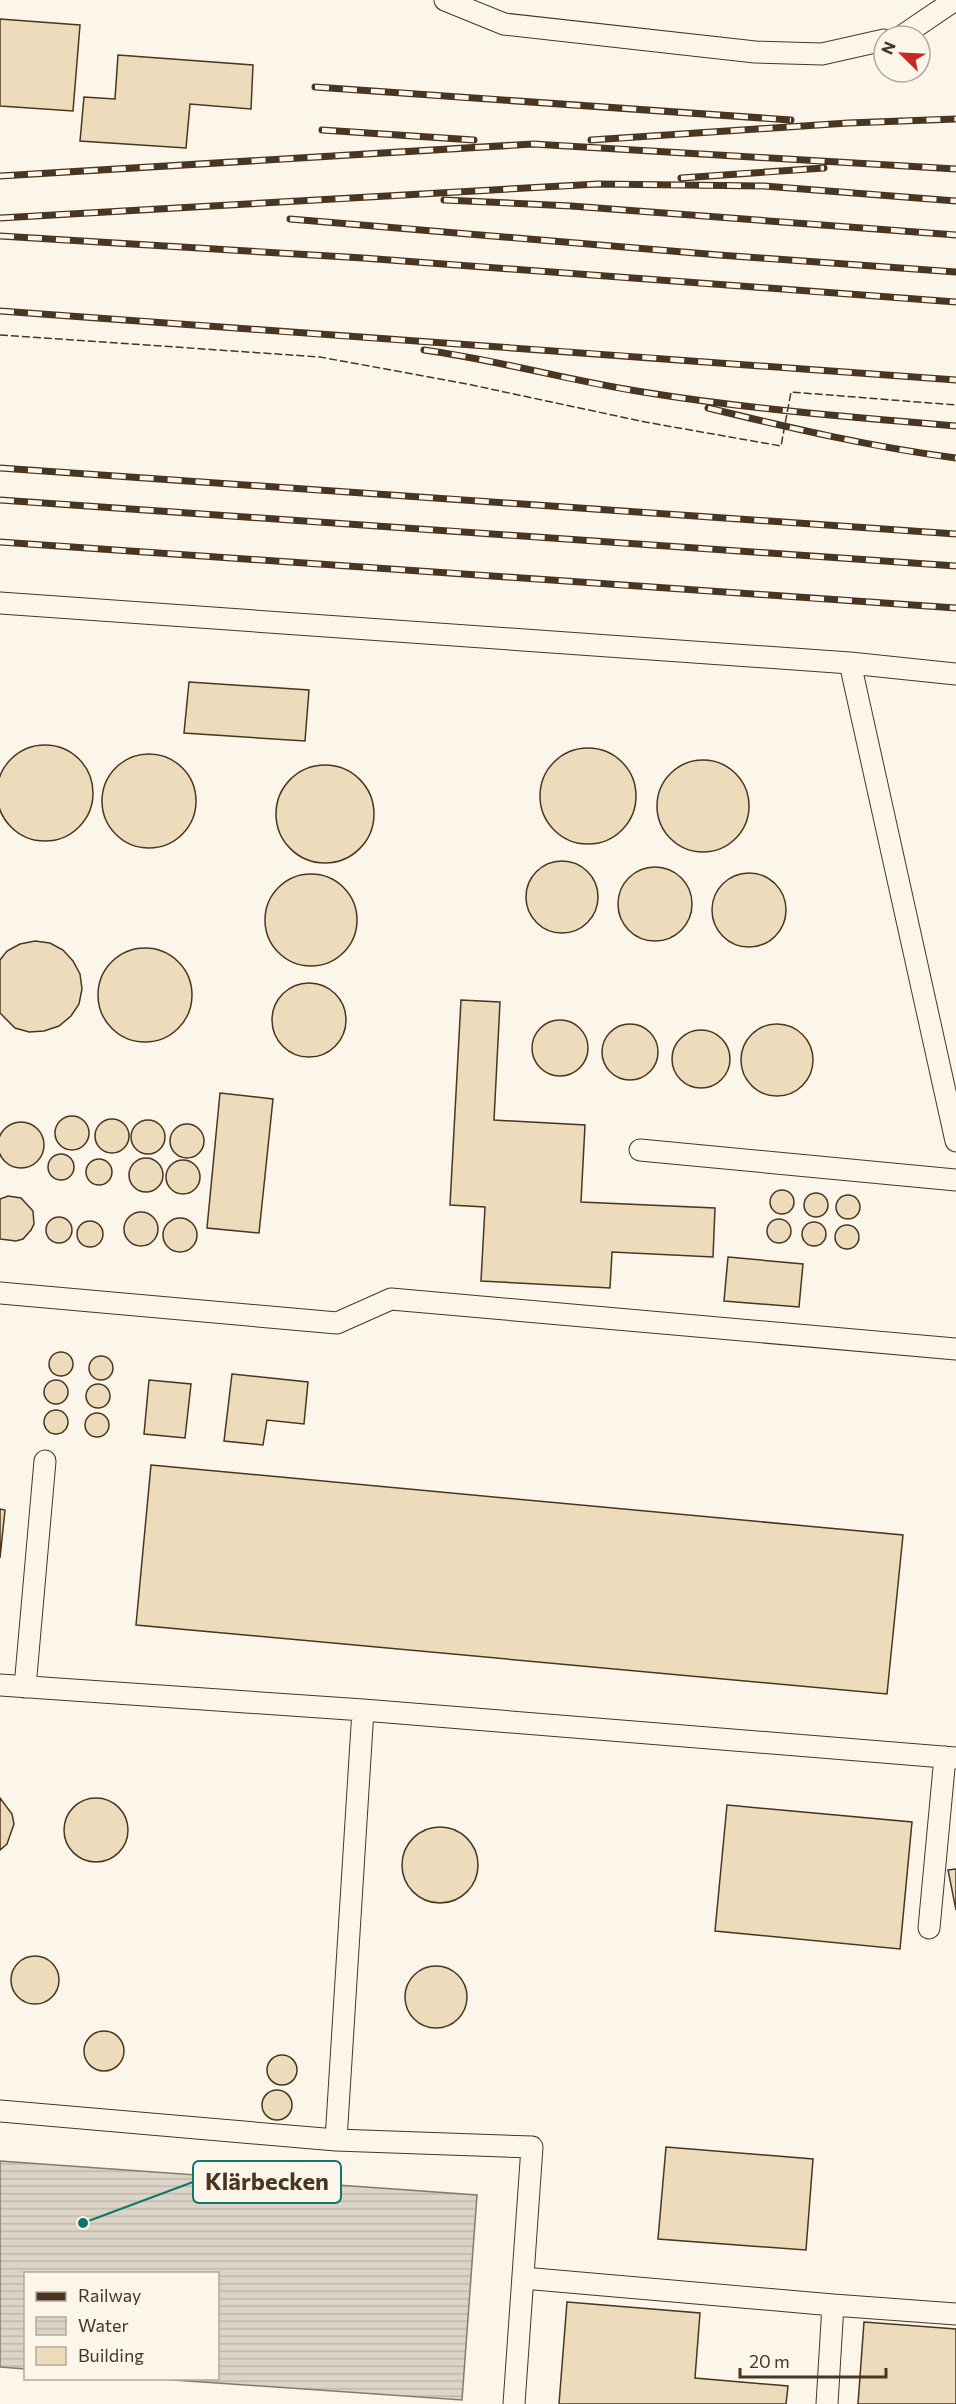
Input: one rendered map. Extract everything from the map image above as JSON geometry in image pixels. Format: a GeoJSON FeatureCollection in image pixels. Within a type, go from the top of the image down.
{"type":"FeatureCollection","features":[{"type":"Feature","properties":{"kind":"lane"},"geometry":{"type":"LineString","coordinates":[[445,0],[504,24],[755,52],[822,54],[872,43]]}},
{"type":"Feature","properties":{"kind":"lane"},"geometry":{"type":"LineString","coordinates":[[920,24],[955,0]]}},
{"type":"Feature","properties":{"kind":"lane"},"geometry":{"type":"LineString","coordinates":[[0,603],[850,663],[956,674]]}},
{"type":"Feature","properties":{"kind":"lane"},"geometry":{"type":"LineString","coordinates":[[850,663],[956,1141]]}},
{"type":"Feature","properties":{"kind":"lane"},"geometry":{"type":"LineString","coordinates":[[640,1150],[956,1180]]}},
{"type":"Feature","properties":{"kind":"lane"},"geometry":{"type":"LineString","coordinates":[[0,1293],[337,1323],[391,1299],[956,1349]]}},
{"type":"Feature","properties":{"kind":"lane"},"geometry":{"type":"LineString","coordinates":[[25,1687],[45,1461]]}},
{"type":"Feature","properties":{"kind":"lane"},"geometry":{"type":"LineString","coordinates":[[0,1685],[363,1710],[950,1758],[929,1928]]}},
{"type":"Feature","properties":{"kind":"lane"},"geometry":{"type":"LineString","coordinates":[[336,2140],[363,1710]]}},
{"type":"Feature","properties":{"kind":"lane"},"geometry":{"type":"LineString","coordinates":[[0,2111],[336,2140],[532,2147],[514,2404]]}},
{"type":"Feature","properties":{"kind":"lane"},"geometry":{"type":"LineString","coordinates":[[523,2278],[956,2314]]}},
{"type":"Feature","properties":{"kind":"lane"},"geometry":{"type":"LineString","coordinates":[[827,2404],[832,2305]]}},
{"type":"Feature","properties":{"kind":"water"},"geometry":{"type":"Polygon","coordinates":[[[0,2161],[477,2195],[462,2400],[173,2380],[219,2380],[219,2272],[24,2272],[24,2369],[0,2367],[0,2161]]]}},
{"type":"Feature","properties":{"kind":"building"},"geometry":{"type":"Polygon","coordinates":[[[0,19],[80,25],[73,111],[0,106],[0,19]]]}},
{"type":"Feature","properties":{"kind":"building"},"geometry":{"type":"Polygon","coordinates":[[[118,55],[253,65],[251,109],[190,104],[186,148],[80,141],[84,97],[115,99],[118,55]]]}},
{"type":"Feature","properties":{"kind":"building"},"geometry":{"type":"Polygon","coordinates":[[[189,682],[309,690],[305,741],[184,733],[189,682]]]}},
{"type":"Feature","properties":{"kind":"building"},"geometry":{"type":"Polygon","coordinates":[[[45,745],[63,748],[72,753],[85,766],[92,784],[90,811],[79,827],[63,838],[45,841],[27,838],[11,827],[0,811],[0,775],[11,759],[27,748],[45,745]]]}},
{"type":"Feature","properties":{"kind":"building"},"geometry":{"type":"Polygon","coordinates":[[[588,748],[606,752],[622,762],[632,778],[636,796],[632,814],[622,830],[606,840],[588,844],[570,840],[554,830],[544,814],[540,796],[544,778],[554,762],[570,752],[588,748]]]}},
{"type":"Feature","properties":{"kind":"building"},"geometry":{"type":"Polygon","coordinates":[[[149,754],[167,758],[182,768],[192,783],[196,801],[192,819],[182,834],[167,844],[149,848],[131,844],[116,834],[106,819],[102,801],[106,783],[116,768],[131,758],[149,754]]]}},
{"type":"Feature","properties":{"kind":"building"},"geometry":{"type":"Polygon","coordinates":[[[703,760],[721,763],[736,773],[746,788],[749,806],[746,824],[736,839],[721,849],[703,852],[685,849],[670,839],[660,824],[657,806],[660,788],[670,773],[685,763],[703,760]]]}},
{"type":"Feature","properties":{"kind":"building"},"geometry":{"type":"Polygon","coordinates":[[[325,765],[344,769],[359,780],[370,795],[374,814],[370,833],[359,848],[344,859],[325,863],[306,859],[291,848],[280,833],[276,814],[280,795],[291,780],[306,769],[325,765]]]}},
{"type":"Feature","properties":{"kind":"building"},"geometry":{"type":"Polygon","coordinates":[[[555,861],[569,861],[588,871],[598,890],[598,904],[588,923],[569,933],[555,933],[536,923],[526,904],[526,890],[536,871],[555,861]]]}},
{"type":"Feature","properties":{"kind":"building"},"geometry":{"type":"Polygon","coordinates":[[[655,867],[669,870],[681,878],[689,890],[692,904],[689,918],[681,930],[669,938],[655,941],[641,938],[629,930],[621,918],[618,904],[621,890],[629,878],[641,870],[655,867]]]}},
{"type":"Feature","properties":{"kind":"building"},"geometry":{"type":"Polygon","coordinates":[[[749,873],[770,879],[780,889],[786,910],[780,931],[770,941],[749,947],[728,941],[718,931],[712,910],[718,889],[728,879],[749,873]]]}},
{"type":"Feature","properties":{"kind":"building"},"geometry":{"type":"Polygon","coordinates":[[[311,874],[329,877],[344,887],[354,902],[357,920],[354,938],[344,953],[329,963],[311,966],[293,963],[278,953],[268,938],[265,920],[268,902],[278,887],[293,877],[311,874]]]}},
{"type":"Feature","properties":{"kind":"building"},"geometry":{"type":"Polygon","coordinates":[[[35,941],[50,943],[63,950],[73,961],[80,974],[82,989],[79,1004],[71,1016],[59,1026],[44,1031],[29,1032],[15,1028],[0,1013],[0,960],[7,951],[20,944],[35,941]]]}},
{"type":"Feature","properties":{"kind":"building"},"geometry":{"type":"Polygon","coordinates":[[[145,948],[163,952],[178,962],[188,977],[192,995],[188,1013],[178,1028],[163,1038],[145,1042],[127,1038],[112,1028],[102,1013],[98,995],[102,977],[112,962],[127,952],[145,948]]]}},
{"type":"Feature","properties":{"kind":"building"},"geometry":{"type":"Polygon","coordinates":[[[302,983],[316,983],[330,989],[340,999],[346,1013],[346,1027],[340,1041],[330,1051],[316,1057],[302,1057],[288,1051],[278,1041],[272,1027],[272,1013],[278,999],[288,989],[302,983]]]}},
{"type":"Feature","properties":{"kind":"building"},"geometry":{"type":"Polygon","coordinates":[[[461,1000],[500,1002],[494,1120],[585,1125],[581,1202],[715,1208],[713,1257],[612,1252],[610,1288],[481,1281],[485,1207],[450,1205],[461,1000]]]}},
{"type":"Feature","properties":{"kind":"building"},"geometry":{"type":"Polygon","coordinates":[[[554,1020],[566,1020],[576,1024],[584,1032],[588,1048],[584,1064],[576,1072],[566,1076],[554,1076],[544,1072],[536,1064],[532,1054],[532,1042],[536,1032],[544,1024],[554,1020]]]}},
{"type":"Feature","properties":{"kind":"building"},"geometry":{"type":"Polygon","coordinates":[[[630,1024],[641,1026],[650,1032],[656,1041],[658,1052],[656,1063],[650,1072],[641,1078],[630,1080],[619,1078],[610,1072],[604,1063],[602,1052],[604,1041],[610,1032],[619,1026],[630,1024]]]}},
{"type":"Feature","properties":{"kind":"building"},"geometry":{"type":"Polygon","coordinates":[[[784,1024],[803,1034],[811,1046],[813,1060],[811,1074],[803,1086],[791,1094],[770,1096],[751,1086],[743,1074],[741,1053],[751,1034],[763,1026],[784,1024]]]}},
{"type":"Feature","properties":{"kind":"building"},"geometry":{"type":"Polygon","coordinates":[[[701,1030],[712,1032],[725,1043],[730,1059],[728,1070],[717,1083],[701,1088],[690,1086],[677,1075],[672,1059],[674,1048],[685,1035],[701,1030]]]}},
{"type":"Feature","properties":{"kind":"building"},"geometry":{"type":"Polygon","coordinates":[[[220,1093],[273,1099],[259,1233],[207,1228],[220,1093]]]}},
{"type":"Feature","properties":{"kind":"building"},"geometry":{"type":"Polygon","coordinates":[[[72,1116],[84,1121],[89,1133],[84,1145],[72,1150],[60,1145],[55,1133],[60,1121],[72,1116]]]}},
{"type":"Feature","properties":{"kind":"building"},"geometry":{"type":"Polygon","coordinates":[[[112,1119],[124,1124],[129,1136],[124,1148],[112,1153],[100,1148],[95,1136],[100,1124],[112,1119]]]}},
{"type":"Feature","properties":{"kind":"building"},"geometry":{"type":"Polygon","coordinates":[[[148,1120],[160,1125],[165,1137],[160,1149],[148,1154],[136,1149],[131,1137],[136,1125],[148,1120]]]}},
{"type":"Feature","properties":{"kind":"building"},"geometry":{"type":"Polygon","coordinates":[[[21,1122],[30,1124],[42,1136],[44,1145],[42,1154],[30,1166],[21,1168],[12,1166],[0,1154],[0,1136],[12,1124],[21,1122]]]}},
{"type":"Feature","properties":{"kind":"building"},"geometry":{"type":"Polygon","coordinates":[[[187,1124],[199,1129],[204,1141],[199,1153],[187,1158],[175,1153],[170,1141],[175,1129],[187,1124]]]}},
{"type":"Feature","properties":{"kind":"building"},"geometry":{"type":"Polygon","coordinates":[[[61,1154],[70,1158],[74,1167],[70,1176],[61,1180],[52,1176],[48,1167],[52,1158],[61,1154]]]}},
{"type":"Feature","properties":{"kind":"building"},"geometry":{"type":"Polygon","coordinates":[[[146,1158],[158,1163],[163,1175],[158,1187],[146,1192],[134,1187],[129,1175],[134,1163],[146,1158]]]}},
{"type":"Feature","properties":{"kind":"building"},"geometry":{"type":"Polygon","coordinates":[[[99,1159],[108,1163],[112,1172],[108,1181],[99,1185],[90,1181],[86,1172],[90,1163],[99,1159]]]}},
{"type":"Feature","properties":{"kind":"building"},"geometry":{"type":"Polygon","coordinates":[[[183,1160],[195,1165],[200,1177],[195,1189],[183,1194],[171,1189],[166,1177],[171,1165],[183,1160]]]}},
{"type":"Feature","properties":{"kind":"building"},"geometry":{"type":"Polygon","coordinates":[[[782,1190],[787,1191],[793,1197],[793,1207],[787,1213],[782,1214],[777,1213],[771,1207],[770,1202],[771,1197],[777,1191],[782,1190]]]}},
{"type":"Feature","properties":{"kind":"building"},"geometry":{"type":"Polygon","coordinates":[[[816,1193],[821,1194],[827,1200],[827,1210],[821,1216],[816,1217],[811,1216],[805,1210],[804,1205],[805,1200],[811,1194],[816,1193]]]}},
{"type":"Feature","properties":{"kind":"building"},"geometry":{"type":"Polygon","coordinates":[[[848,1195],[853,1196],[859,1202],[859,1212],[853,1218],[848,1219],[843,1218],[837,1212],[836,1207],[837,1202],[843,1196],[848,1195]]]}},
{"type":"Feature","properties":{"kind":"building"},"geometry":{"type":"Polygon","coordinates":[[[8,1196],[21,1198],[33,1211],[34,1224],[31,1230],[23,1239],[16,1241],[0,1239],[0,1199],[8,1196]]]}},
{"type":"Feature","properties":{"kind":"building"},"geometry":{"type":"Polygon","coordinates":[[[141,1212],[153,1217],[158,1229],[153,1241],[141,1246],[129,1241],[124,1229],[129,1217],[141,1212]]]}},
{"type":"Feature","properties":{"kind":"building"},"geometry":{"type":"Polygon","coordinates":[[[59,1217],[68,1221],[72,1230],[68,1239],[59,1243],[50,1239],[46,1230],[50,1221],[59,1217]]]}},
{"type":"Feature","properties":{"kind":"building"},"geometry":{"type":"Polygon","coordinates":[[[180,1218],[192,1223],[197,1235],[192,1247],[180,1252],[168,1247],[163,1235],[168,1223],[180,1218]]]}},
{"type":"Feature","properties":{"kind":"building"},"geometry":{"type":"Polygon","coordinates":[[[779,1219],[784,1220],[790,1226],[790,1236],[784,1242],[779,1243],[774,1242],[768,1236],[767,1231],[768,1226],[774,1220],[779,1219]]]}},
{"type":"Feature","properties":{"kind":"building"},"geometry":{"type":"Polygon","coordinates":[[[90,1221],[99,1225],[103,1234],[99,1243],[90,1247],[81,1243],[77,1234],[81,1225],[90,1221]]]}},
{"type":"Feature","properties":{"kind":"building"},"geometry":{"type":"Polygon","coordinates":[[[814,1222],[819,1223],[825,1229],[825,1239],[819,1245],[814,1246],[809,1245],[803,1239],[802,1234],[803,1229],[809,1223],[814,1222]]]}},
{"type":"Feature","properties":{"kind":"building"},"geometry":{"type":"Polygon","coordinates":[[[847,1225],[852,1226],[858,1232],[858,1242],[852,1248],[847,1249],[842,1248],[836,1242],[835,1237],[836,1232],[842,1226],[847,1225]]]}},
{"type":"Feature","properties":{"kind":"building"},"geometry":{"type":"Polygon","coordinates":[[[728,1257],[803,1264],[799,1307],[724,1301],[728,1257]]]}},
{"type":"Feature","properties":{"kind":"building"},"geometry":{"type":"Polygon","coordinates":[[[61,1352],[66,1353],[72,1359],[72,1369],[66,1375],[61,1376],[56,1375],[50,1369],[49,1364],[50,1359],[56,1353],[61,1352]]]}},
{"type":"Feature","properties":{"kind":"building"},"geometry":{"type":"Polygon","coordinates":[[[101,1356],[106,1357],[112,1363],[112,1373],[106,1379],[101,1380],[96,1379],[90,1373],[89,1368],[90,1363],[96,1357],[101,1356]]]}},
{"type":"Feature","properties":{"kind":"building"},"geometry":{"type":"Polygon","coordinates":[[[232,1374],[308,1382],[304,1424],[267,1420],[263,1445],[224,1441],[232,1374]]]}},
{"type":"Feature","properties":{"kind":"building"},"geometry":{"type":"Polygon","coordinates":[[[56,1380],[61,1381],[67,1387],[67,1397],[61,1403],[56,1404],[51,1403],[45,1397],[44,1392],[45,1387],[51,1381],[56,1380]]]}},
{"type":"Feature","properties":{"kind":"building"},"geometry":{"type":"Polygon","coordinates":[[[149,1380],[191,1384],[185,1438],[144,1434],[149,1380]]]}},
{"type":"Feature","properties":{"kind":"building"},"geometry":{"type":"Polygon","coordinates":[[[98,1384],[103,1385],[109,1391],[109,1401],[103,1407],[98,1408],[93,1407],[87,1401],[86,1396],[87,1391],[93,1385],[98,1384]]]}},
{"type":"Feature","properties":{"kind":"building"},"geometry":{"type":"Polygon","coordinates":[[[56,1410],[61,1411],[67,1417],[67,1427],[61,1433],[56,1434],[51,1433],[45,1427],[44,1422],[45,1417],[51,1411],[56,1410]]]}},
{"type":"Feature","properties":{"kind":"building"},"geometry":{"type":"Polygon","coordinates":[[[97,1413],[102,1414],[108,1420],[108,1430],[102,1436],[97,1437],[92,1436],[86,1430],[85,1425],[86,1420],[92,1414],[97,1413]]]}},
{"type":"Feature","properties":{"kind":"building"},"geometry":{"type":"Polygon","coordinates":[[[151,1465],[903,1535],[887,1694],[136,1625],[151,1465]]]}},
{"type":"Feature","properties":{"kind":"building"},"geometry":{"type":"Polygon","coordinates":[[[0,1509],[5,1510],[0,1558],[0,1509]]]}},
{"type":"Feature","properties":{"kind":"building"},"geometry":{"type":"Polygon","coordinates":[[[0,1798],[12,1814],[14,1824],[7,1844],[0,1850],[0,1798]]]}},
{"type":"Feature","properties":{"kind":"building"},"geometry":{"type":"Polygon","coordinates":[[[90,1798],[102,1798],[119,1807],[126,1818],[128,1830],[126,1842],[119,1853],[102,1862],[90,1862],[78,1857],[69,1848],[64,1836],[64,1824],[69,1812],[78,1803],[90,1798]]]}},
{"type":"Feature","properties":{"kind":"building"},"geometry":{"type":"Polygon","coordinates":[[[727,1805],[912,1822],[900,1949],[715,1931],[727,1805]]]}},
{"type":"Feature","properties":{"kind":"building"},"geometry":{"type":"Polygon","coordinates":[[[440,1827],[454,1830],[467,1838],[475,1851],[478,1865],[475,1879],[467,1892],[454,1900],[440,1903],[426,1900],[413,1892],[405,1879],[402,1865],[405,1851],[413,1838],[426,1830],[440,1827]]]}},
{"type":"Feature","properties":{"kind":"building"},"geometry":{"type":"Polygon","coordinates":[[[956,1869],[956,1910],[948,1870],[956,1869]]]}},
{"type":"Feature","properties":{"kind":"building"},"geometry":{"type":"Polygon","coordinates":[[[30,1956],[40,1956],[52,1963],[59,1975],[59,1985],[52,1997],[40,2004],[30,2004],[15,1993],[11,1985],[11,1975],[22,1960],[30,1956]]]}},
{"type":"Feature","properties":{"kind":"building"},"geometry":{"type":"Polygon","coordinates":[[[436,1966],[458,1975],[467,1997],[458,2019],[436,2028],[414,2019],[405,1997],[414,1975],[436,1966]]]}},
{"type":"Feature","properties":{"kind":"building"},"geometry":{"type":"Polygon","coordinates":[[[104,2031],[112,2032],[118,2037],[123,2043],[123,2059],[118,2065],[112,2070],[104,2071],[96,2070],[90,2065],[85,2059],[84,2051],[85,2043],[90,2037],[96,2032],[104,2031]]]}},
{"type":"Feature","properties":{"kind":"building"},"geometry":{"type":"Polygon","coordinates":[[[282,2055],[293,2059],[297,2070],[293,2081],[282,2085],[271,2081],[267,2070],[271,2059],[282,2055]]]}},
{"type":"Feature","properties":{"kind":"building"},"geometry":{"type":"Polygon","coordinates":[[[277,2090],[288,2094],[292,2105],[288,2116],[277,2120],[266,2116],[262,2105],[266,2094],[277,2090]]]}},
{"type":"Feature","properties":{"kind":"building"},"geometry":{"type":"Polygon","coordinates":[[[666,2147],[813,2159],[806,2250],[658,2239],[666,2147]]]}},
{"type":"Feature","properties":{"kind":"building"},"geometry":{"type":"Polygon","coordinates":[[[567,2302],[700,2313],[695,2378],[788,2386],[786,2404],[559,2404],[567,2302]]]}},
{"type":"Feature","properties":{"kind":"building"},"geometry":{"type":"Polygon","coordinates":[[[864,2322],[956,2329],[956,2404],[858,2404],[864,2322]]]}},
{"type":"Feature","properties":{"kind":"railway"},"geometry":{"type":"LineString","coordinates":[[315,87],[791,120]]}},
{"type":"Feature","properties":{"kind":"railway"},"geometry":{"type":"LineString","coordinates":[[591,140],[848,123],[956,119]]}},
{"type":"Feature","properties":{"kind":"railway"},"geometry":{"type":"LineString","coordinates":[[322,130],[474,140]]}},
{"type":"Feature","properties":{"kind":"railway"},"geometry":{"type":"LineString","coordinates":[[0,176],[533,144],[956,169]]}},
{"type":"Feature","properties":{"kind":"railway"},"geometry":{"type":"LineString","coordinates":[[681,178],[824,168]]}},
{"type":"Feature","properties":{"kind":"railway"},"geometry":{"type":"LineString","coordinates":[[0,218],[598,184],[764,186],[956,201]]}},
{"type":"Feature","properties":{"kind":"railway"},"geometry":{"type":"LineString","coordinates":[[444,200],[571,206],[956,235]]}},
{"type":"Feature","properties":{"kind":"railway"},"geometry":{"type":"LineString","coordinates":[[290,219],[719,255],[956,272]]}},
{"type":"Feature","properties":{"kind":"railway"},"geometry":{"type":"LineString","coordinates":[[0,236],[363,258],[956,302]]}},
{"type":"Feature","properties":{"kind":"railway"},"geometry":{"type":"LineString","coordinates":[[0,311],[956,380]]}},
{"type":"Feature","properties":{"kind":"railway"},"geometry":{"type":"LineString","coordinates":[[424,350],[682,398],[799,412],[956,426]]}},
{"type":"Feature","properties":{"kind":"railway"},"geometry":{"type":"LineString","coordinates":[[708,408],[831,436],[956,458]]}},
{"type":"Feature","properties":{"kind":"railway"},"geometry":{"type":"LineString","coordinates":[[0,468],[956,534]]}},
{"type":"Feature","properties":{"kind":"railway"},"geometry":{"type":"LineString","coordinates":[[0,500],[956,566]]}},
{"type":"Feature","properties":{"kind":"railway"},"geometry":{"type":"LineString","coordinates":[[0,542],[956,608]]}},
{"type":"Feature","properties":{"kind":"fence"},"geometry":{"type":"LineString","coordinates":[[0,335],[320,357],[467,384],[645,422],[781,446],[791,392],[956,405]]}},
{"type":"Feature","properties":{"kind":"place","name":"Klärbecken"},"geometry":{"type":"Point","coordinates":[83,2223]}}]}
